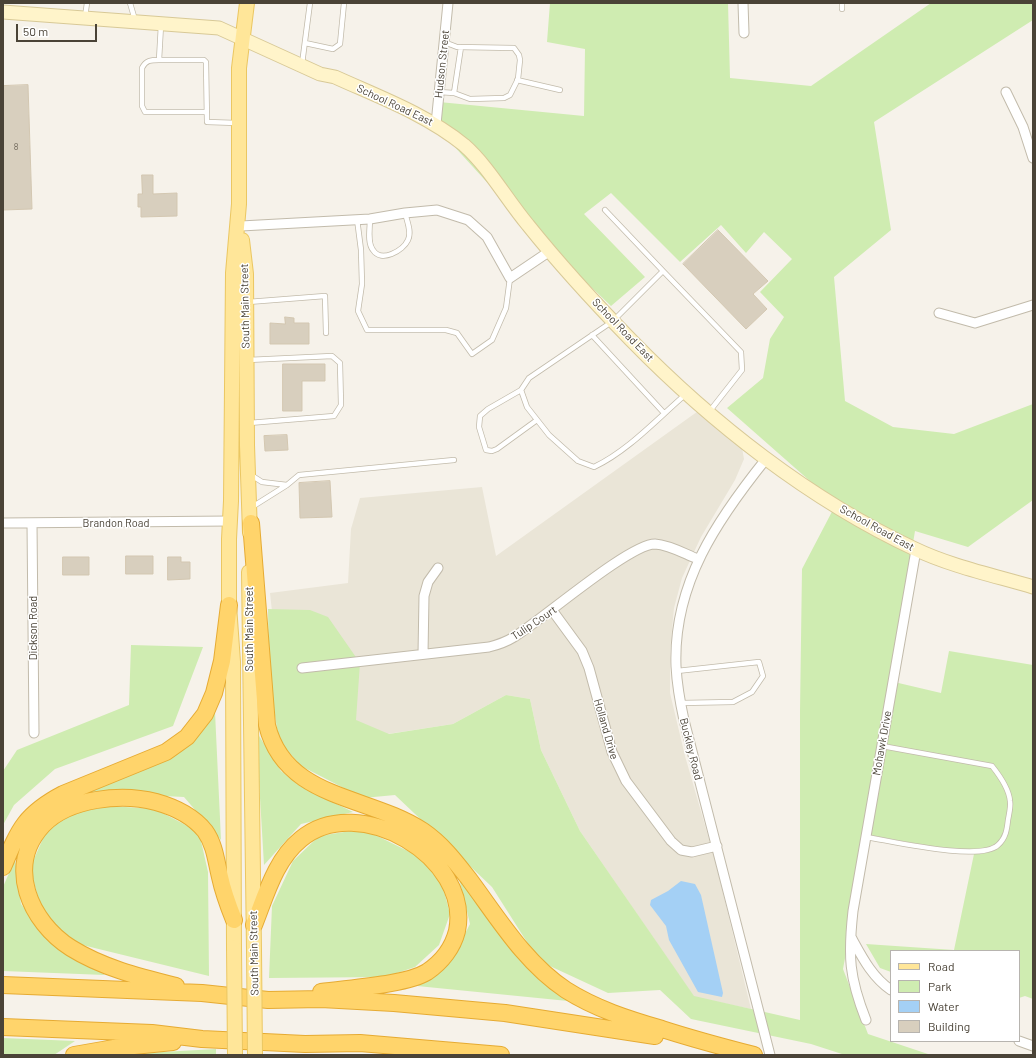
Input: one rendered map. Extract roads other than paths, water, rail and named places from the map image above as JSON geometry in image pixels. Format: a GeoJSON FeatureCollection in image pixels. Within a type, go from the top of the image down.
{"type":"FeatureCollection","features":[{"type":"Feature","properties":{"kind":"highway"},"geometry":{"type":"LineString","coordinates":[[251,515],[267,725],[273,744],[287,765],[313,784],[400,819],[423,831],[438,842],[456,862],[531,960],[546,975],[566,990],[594,1006],[614,1014],[716,1046]]}},
{"type":"Feature","properties":{"kind":"highway"},"geometry":{"type":"LineString","coordinates":[[3,867],[17,834],[26,820],[47,802],[166,752],[187,737],[198,724],[214,693],[222,661],[230,605]]}},
{"type":"Feature","properties":{"kind":"highway"},"geometry":{"type":"LineString","coordinates":[[202,993],[111,967],[84,956],[60,940],[45,925],[29,901],[24,877],[24,862],[28,849],[35,835],[50,819],[86,802],[110,798],[132,798],[166,805],[195,821],[211,841],[225,898],[234,920]]}},
{"type":"Feature","properties":{"kind":"highway"},"geometry":{"type":"LineString","coordinates":[[254,926],[276,872],[287,853],[301,839],[312,831],[324,826],[340,823],[361,824],[386,830],[407,840],[422,850],[435,862],[448,878],[456,895],[459,910],[456,933],[448,952],[428,971],[403,981],[268,1000]]}},
{"type":"Feature","properties":{"kind":"highway"},"geometry":{"type":"LineString","coordinates":[[3,985],[202,993],[268,1000],[321,999],[467,1009],[602,1027],[716,1046],[754,1055]]}},
{"type":"Feature","properties":{"kind":"highway"},"geometry":{"type":"LineString","coordinates":[[3,1027],[152,1034],[202,1039],[305,1044],[360,1043],[502,1055]]}},
{"type":"Feature","properties":{"kind":"highway"},"geometry":{"type":"LineString","coordinates":[[74,1055],[114,1048],[202,1039]]}},
{"type":"Feature","properties":{"kind":"highway"},"geometry":{"type":"LineString","coordinates":[[305,1044],[345,1055]]}},
{"type":"Feature","properties":{"kind":"main road","name":"South Main Street"},"geometry":{"type":"LineString","coordinates":[[235,1055],[233,662],[230,605],[230,521],[233,273],[239,204],[239,68],[247,3]]}},
{"type":"Feature","properties":{"kind":"main road","name":"South Main Street"},"geometry":{"type":"LineString","coordinates":[[239,204],[246,274],[247,423],[251,515],[248,601],[255,1055]]}},
{"type":"Feature","properties":{"kind":"street","name":"Hudson Street"},"geometry":{"type":"LineString","coordinates":[[436,124],[448,3]]}},
{"type":"Feature","properties":{"kind":"street"},"geometry":{"type":"LineString","coordinates":[[743,3],[744,33]]}},
{"type":"Feature","properties":{"kind":"street","name":"School Road East"},"geometry":{"type":"LineString","coordinates":[[3,12],[219,28],[320,74],[335,77],[436,124],[474,155],[550,251],[613,321],[687,393],[766,459],[790,477],[864,522],[916,550],[1033,587]]}},
{"type":"Feature","properties":{"kind":"street"},"geometry":{"type":"LineString","coordinates":[[1006,92],[1023,127],[1033,158]]}},
{"type":"Feature","properties":{"kind":"street"},"geometry":{"type":"LineString","coordinates":[[241,226],[370,219],[405,213],[437,210],[468,220],[487,237],[510,278],[550,251]]}},
{"type":"Feature","properties":{"kind":"street"},"geometry":{"type":"LineString","coordinates":[[939,314],[975,323],[1033,304]]}},
{"type":"Feature","properties":{"kind":"street","name":"Buckley Road"},"geometry":{"type":"LineString","coordinates":[[766,459],[732,504],[698,559],[681,612],[677,639],[677,671],[681,703],[770,1055]]}},
{"type":"Feature","properties":{"kind":"street","name":"Brandon Road"},"geometry":{"type":"LineString","coordinates":[[3,523],[230,521]]}},
{"type":"Feature","properties":{"kind":"street","name":"Dickson Road"},"geometry":{"type":"LineString","coordinates":[[32,523],[34,733]]}},
{"type":"Feature","properties":{"kind":"street","name":"Tulip Court"},"geometry":{"type":"LineString","coordinates":[[302,668],[488,647],[513,638],[621,559],[642,547],[654,544],[667,546],[698,559]]}},
{"type":"Feature","properties":{"kind":"street","name":"Mohawk Drive"},"geometry":{"type":"LineString","coordinates":[[866,1020],[851,975],[850,935],[916,550]]}},
{"type":"Feature","properties":{"kind":"street"},"geometry":{"type":"LineString","coordinates":[[423,654],[424,596],[428,582],[438,568]]}},
{"type":"Feature","properties":{"kind":"street","name":"Holland Drive"},"geometry":{"type":"LineString","coordinates":[[552,610],[582,651],[589,668],[612,752],[626,781],[670,841],[681,850],[692,852],[717,846]]}},
{"type":"Feature","properties":{"kind":"street"},"geometry":{"type":"LineString","coordinates":[[850,935],[874,974],[890,989]]}},
{"type":"Feature","properties":{"kind":"street"},"geometry":{"type":"LineString","coordinates":[[1020,1041],[1033,1046]]}},
{"type":"Feature","properties":{"kind":"lane"},"geometry":{"type":"LineString","coordinates":[[85,18],[87,3]]}},
{"type":"Feature","properties":{"kind":"lane"},"geometry":{"type":"LineString","coordinates":[[130,3],[136,22]]}},
{"type":"Feature","properties":{"kind":"lane"},"geometry":{"type":"LineString","coordinates":[[302,66],[310,3]]}},
{"type":"Feature","properties":{"kind":"lane"},"geometry":{"type":"LineString","coordinates":[[305,43],[333,49],[340,44],[344,3]]}},
{"type":"Feature","properties":{"kind":"lane"},"geometry":{"type":"LineString","coordinates":[[842,3],[842,9]]}},
{"type":"Feature","properties":{"kind":"lane"},"geometry":{"type":"LineString","coordinates":[[159,60],[161,24]]}},
{"type":"Feature","properties":{"kind":"lane"},"geometry":{"type":"LineString","coordinates":[[438,92],[454,93],[470,99],[504,98],[510,95],[517,80],[520,60],[519,55],[514,48],[461,48],[444,42]]}},
{"type":"Feature","properties":{"kind":"lane"},"geometry":{"type":"LineString","coordinates":[[454,93],[461,48]]}},
{"type":"Feature","properties":{"kind":"lane"},"geometry":{"type":"LineString","coordinates":[[207,112],[145,112],[142,106],[142,68],[145,63],[150,60],[204,60],[206,62],[207,112],[207,122],[239,124]]}},
{"type":"Feature","properties":{"kind":"lane"},"geometry":{"type":"LineString","coordinates":[[517,80],[560,90]]}},
{"type":"Feature","properties":{"kind":"lane"},"geometry":{"type":"LineString","coordinates":[[605,210],[741,352],[742,370],[710,412]]}},
{"type":"Feature","properties":{"kind":"lane"},"geometry":{"type":"LineString","coordinates":[[370,219],[370,244],[372,250],[379,255],[387,256],[396,252],[408,241],[410,233],[405,213]]}},
{"type":"Feature","properties":{"kind":"lane"},"geometry":{"type":"LineString","coordinates":[[357,219],[361,250],[362,284],[358,311],[367,330],[446,330],[457,333],[472,354],[492,340],[506,308],[510,278]]}},
{"type":"Feature","properties":{"kind":"lane"},"geometry":{"type":"LineString","coordinates":[[537,420],[498,449],[492,451],[486,450],[479,427],[480,416],[488,409],[521,390],[529,378],[613,321],[663,271]]}},
{"type":"Feature","properties":{"kind":"lane"},"geometry":{"type":"LineString","coordinates":[[246,302],[325,296],[326,333]]}},
{"type":"Feature","properties":{"kind":"lane"},"geometry":{"type":"LineString","coordinates":[[592,335],[664,413]]}},
{"type":"Feature","properties":{"kind":"lane"},"geometry":{"type":"LineString","coordinates":[[247,360],[332,356],[340,363],[341,406],[334,416],[247,423]]}},
{"type":"Feature","properties":{"kind":"lane"},"geometry":{"type":"LineString","coordinates":[[521,390],[527,408],[549,435],[578,461],[594,468],[618,453],[687,393]]}},
{"type":"Feature","properties":{"kind":"lane"},"geometry":{"type":"LineString","coordinates":[[251,515],[299,474],[454,460]]}},
{"type":"Feature","properties":{"kind":"lane"},"geometry":{"type":"LineString","coordinates":[[249,473],[262,482],[287,485]]}},
{"type":"Feature","properties":{"kind":"lane"},"geometry":{"type":"LineString","coordinates":[[677,671],[760,662],[763,676],[752,692],[733,702],[681,703]]}},
{"type":"Feature","properties":{"kind":"lane"},"geometry":{"type":"LineString","coordinates":[[866,837],[967,853],[984,852],[997,846],[1004,839],[1006,831],[1010,802],[1002,778],[992,766],[882,746]]}},
{"type":"Feature","properties":{"kind":"water"},"geometry":{"type":"Polygon","coordinates":[[[681,881],[695,884],[701,895],[723,993],[722,997],[698,992],[669,940],[666,926],[650,905],[651,900],[668,891],[681,881]]]}}]}
